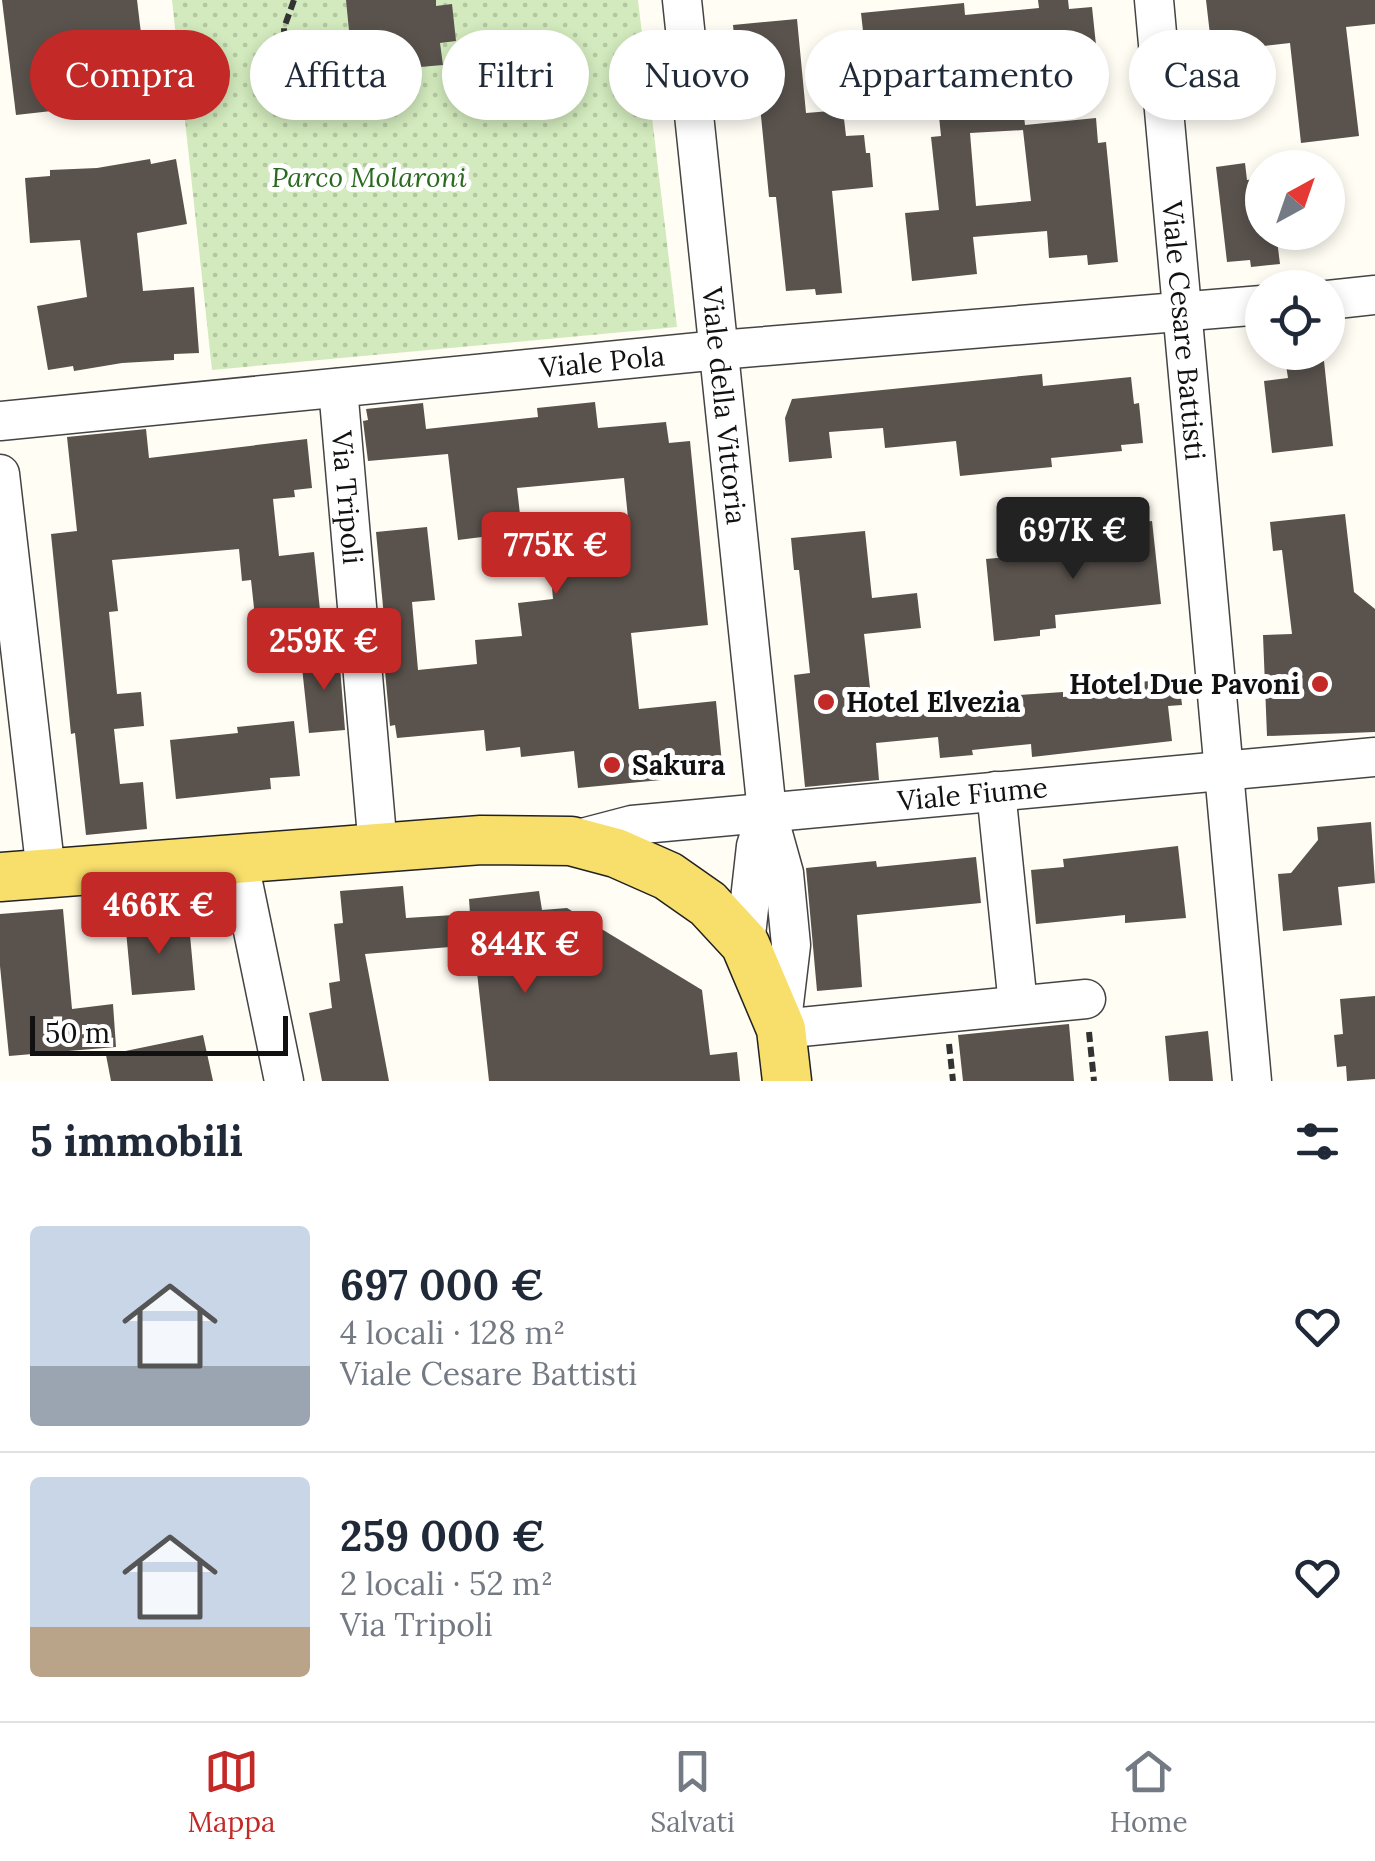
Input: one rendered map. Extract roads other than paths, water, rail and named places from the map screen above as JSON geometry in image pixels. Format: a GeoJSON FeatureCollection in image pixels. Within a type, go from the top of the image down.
{"type":"FeatureCollection","features":[{"type":"Feature","properties":{"kind":"main road","name":"Viale Fiume"},"geometry":{"type":"LineString","coordinates":[[23,875],[480,840],[571,841],[616,853],[668,876],[708,904],[745,944],[781,1028]]}},
{"type":"Feature","properties":{"kind":"main road","name":"Viale della Vittoria"},"geometry":{"type":"LineString","coordinates":[[781,1028],[787,1081]]}},
{"type":"Feature","properties":{"kind":"street","name":"Viale della Vittoria"},"geometry":{"type":"LineString","coordinates":[[682,0],[767,812],[784,874],[791,945],[781,1028]]}},
{"type":"Feature","properties":{"kind":"street","name":"Viale Cesare Battisti"},"geometry":{"type":"LineString","coordinates":[[1154,0],[1252,1081]]}},
{"type":"Feature","properties":{"kind":"street"},"geometry":{"type":"LineString","coordinates":[[1345,299],[1375,296]]}},
{"type":"Feature","properties":{"kind":"street","name":"Viale Pola"},"geometry":{"type":"LineString","coordinates":[[0,421],[718,350],[1245,306]]}},
{"type":"Feature","properties":{"kind":"street","name":"Via Tripoli"},"geometry":{"type":"LineString","coordinates":[[338,388],[378,848]]}},
{"type":"Feature","properties":{"kind":"street"},"geometry":{"type":"LineString","coordinates":[[0,474],[23,875]]}},
{"type":"Feature","properties":{"kind":"street","name":"Viale Fiume"},"geometry":{"type":"LineString","coordinates":[[571,841],[632,826],[1375,757]]}},
{"type":"Feature","properties":{"kind":"street"},"geometry":{"type":"LineString","coordinates":[[996,791],[1018,1006]]}},
{"type":"Feature","properties":{"kind":"street","name":"Viale della Vittoria"},"geometry":{"type":"LineString","coordinates":[[745,944],[756,846],[767,812]]}},
{"type":"Feature","properties":{"kind":"street"},"geometry":{"type":"LineString","coordinates":[[238,858],[284,1081]]}},
{"type":"Feature","properties":{"kind":"street"},"geometry":{"type":"LineString","coordinates":[[781,1028],[1086,999]]}},
{"type":"Feature","properties":{"kind":"place","name":"Hotel Due Pavoni"},"geometry":{"type":"Point","coordinates":[1320,684]}},
{"type":"Feature","properties":{"kind":"place","name":"Hotel Elvezia"},"geometry":{"type":"Point","coordinates":[826,702]}},
{"type":"Feature","properties":{"kind":"place","name":"Sakura"},"geometry":{"type":"Point","coordinates":[612,765]}},
{"type":"Feature","properties":{"kind":"park label","name":"Parco Molaroni"},"geometry":{"type":"Point","coordinates":[369,177]}}]}
